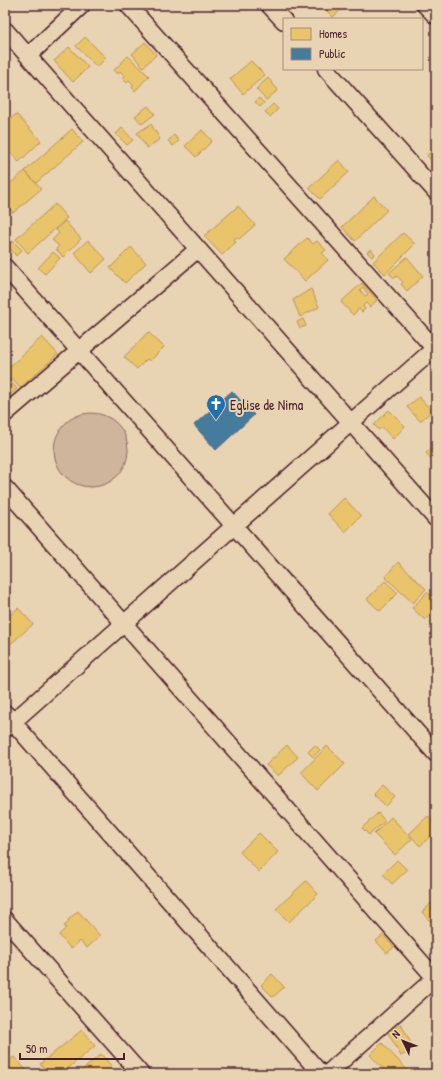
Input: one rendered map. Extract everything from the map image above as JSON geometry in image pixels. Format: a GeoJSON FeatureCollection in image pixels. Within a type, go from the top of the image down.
{"type":"FeatureCollection","features":[{"type":"Feature","properties":{"kind":"street"},"geometry":{"type":"LineString","coordinates":[[28,56],[82,5]]}},
{"type":"Feature","properties":{"kind":"street"},"geometry":{"type":"LineString","coordinates":[[128,5],[435,348],[124,623],[8,721],[321,1074]]}},
{"type":"Feature","properties":{"kind":"street"},"geometry":{"type":"LineString","coordinates":[[269,5],[283,20]]}},
{"type":"Feature","properties":{"kind":"street"},"geometry":{"type":"LineString","coordinates":[[426,5],[436,16]]}},
{"type":"Feature","properties":{"kind":"street"},"geometry":{"type":"LineString","coordinates":[[5,30],[436,519]]}},
{"type":"Feature","properties":{"kind":"street"},"geometry":{"type":"LineString","coordinates":[[327,70],[436,192]]}},
{"type":"Feature","properties":{"kind":"street"},"geometry":{"type":"LineString","coordinates":[[5,414],[198,249]]}},
{"type":"Feature","properties":{"kind":"street"},"geometry":{"type":"LineString","coordinates":[[5,267],[436,754]]}},
{"type":"Feature","properties":{"kind":"street"},"geometry":{"type":"LineString","coordinates":[[5,488],[436,978],[327,1074]]}},
{"type":"Feature","properties":{"kind":"street"},"geometry":{"type":"LineString","coordinates":[[5,920],[141,1074]]}},
{"type":"Feature","properties":{"kind":"shaded area"},"geometry":{"type":"Polygon","coordinates":[[[91,413],[105,416],[117,424],[125,436],[128,450],[125,464],[117,476],[105,484],[91,487],[77,484],[65,476],[57,464],[54,450],[57,436],[65,424],[77,416],[91,413]]]}},
{"type":"Feature","properties":{"kind":"building: Homes"},"geometry":{"type":"Polygon","coordinates":[[[321,5],[346,5],[333,17],[321,5]]]}},
{"type":"Feature","properties":{"kind":"building: Homes"},"geometry":{"type":"Polygon","coordinates":[[[85,37],[106,58],[97,67],[76,46],[85,37]]]}},
{"type":"Feature","properties":{"kind":"building: Homes"},"geometry":{"type":"Polygon","coordinates":[[[145,42],[156,55],[143,67],[132,54],[145,42]]]}},
{"type":"Feature","properties":{"kind":"building: Homes"},"geometry":{"type":"Polygon","coordinates":[[[69,47],[88,67],[73,82],[54,61],[69,47]]]}},
{"type":"Feature","properties":{"kind":"building: Homes"},"geometry":{"type":"Polygon","coordinates":[[[128,56],[149,76],[135,91],[132,87],[134,85],[129,80],[127,83],[122,78],[125,76],[120,71],[118,74],[114,70],[128,56]]]}},
{"type":"Feature","properties":{"kind":"building: Homes"},"geometry":{"type":"Polygon","coordinates":[[[251,61],[265,75],[243,94],[230,79],[251,61]]]}},
{"type":"Feature","properties":{"kind":"building: Homes"},"geometry":{"type":"Polygon","coordinates":[[[268,78],[278,90],[266,100],[256,89],[268,78]]]}},
{"type":"Feature","properties":{"kind":"building: Homes"},"geometry":{"type":"Polygon","coordinates":[[[259,98],[264,103],[260,107],[255,102],[259,98]]]}},
{"type":"Feature","properties":{"kind":"building: Homes"},"geometry":{"type":"Polygon","coordinates":[[[273,104],[278,109],[270,117],[265,112],[273,104]]]}},
{"type":"Feature","properties":{"kind":"building: Homes"},"geometry":{"type":"Polygon","coordinates":[[[148,106],[155,114],[142,124],[135,116],[148,106]]]}},
{"type":"Feature","properties":{"kind":"building: Homes"},"geometry":{"type":"Polygon","coordinates":[[[16,114],[41,141],[19,162],[5,147],[5,124],[16,114]]]}},
{"type":"Feature","properties":{"kind":"building: Homes"},"geometry":{"type":"Polygon","coordinates":[[[151,124],[160,139],[147,148],[137,133],[151,124]]]}},
{"type":"Feature","properties":{"kind":"building: Homes"},"geometry":{"type":"Polygon","coordinates":[[[122,128],[133,140],[127,145],[116,134],[122,128]]]}},
{"type":"Feature","properties":{"kind":"building: Homes"},"geometry":{"type":"Polygon","coordinates":[[[72,129],[83,142],[36,183],[25,171],[72,129]]]}},
{"type":"Feature","properties":{"kind":"building: Homes"},"geometry":{"type":"Polygon","coordinates":[[[202,130],[212,141],[196,157],[185,146],[202,130]]]}},
{"type":"Feature","properties":{"kind":"building: Homes"},"geometry":{"type":"Polygon","coordinates":[[[174,135],[179,141],[173,146],[168,141],[174,135]]]}},
{"type":"Feature","properties":{"kind":"building: Homes"},"geometry":{"type":"Polygon","coordinates":[[[436,151],[436,159],[432,154],[436,151]]]}},
{"type":"Feature","properties":{"kind":"building: Homes"},"geometry":{"type":"Polygon","coordinates":[[[429,153],[433,157],[431,160],[427,156],[429,153]]]}},
{"type":"Feature","properties":{"kind":"building: Homes"},"geometry":{"type":"Polygon","coordinates":[[[339,160],[349,172],[320,199],[309,188],[339,160]]]}},
{"type":"Feature","properties":{"kind":"building: Homes"},"geometry":{"type":"Polygon","coordinates":[[[25,171],[41,189],[13,213],[5,204],[5,188],[25,171]]]}},
{"type":"Feature","properties":{"kind":"building: Homes"},"geometry":{"type":"Polygon","coordinates":[[[374,196],[387,210],[355,241],[342,227],[374,196]]]}},
{"type":"Feature","properties":{"kind":"building: Homes"},"geometry":{"type":"Polygon","coordinates":[[[55,204],[67,218],[28,253],[16,239],[55,204]]]}},
{"type":"Feature","properties":{"kind":"building: Homes"},"geometry":{"type":"Polygon","coordinates":[[[238,206],[255,225],[239,239],[237,237],[234,239],[236,242],[222,255],[204,236],[238,206]]]}},
{"type":"Feature","properties":{"kind":"building: Homes"},"geometry":{"type":"Polygon","coordinates":[[[65,221],[81,239],[63,257],[56,249],[59,246],[52,240],[59,233],[56,230],[65,221]]]}},
{"type":"Feature","properties":{"kind":"building: Homes"},"geometry":{"type":"Polygon","coordinates":[[[403,233],[415,244],[385,274],[373,262],[403,233]]]}},
{"type":"Feature","properties":{"kind":"building: Homes"},"geometry":{"type":"Polygon","coordinates":[[[307,238],[313,244],[317,241],[326,250],[322,253],[328,260],[305,281],[284,259],[307,238]]]}},
{"type":"Feature","properties":{"kind":"building: Homes"},"geometry":{"type":"Polygon","coordinates":[[[88,240],[106,259],[91,273],[74,253],[88,240]]]}},
{"type":"Feature","properties":{"kind":"building: Homes"},"geometry":{"type":"Polygon","coordinates":[[[13,241],[22,250],[16,256],[8,246],[13,241]]]}},
{"type":"Feature","properties":{"kind":"building: Homes"},"geometry":{"type":"Polygon","coordinates":[[[131,247],[146,263],[125,283],[110,268],[131,247]]]}},
{"type":"Feature","properties":{"kind":"building: Homes"},"geometry":{"type":"Polygon","coordinates":[[[371,249],[375,254],[372,257],[367,252],[371,249]]]}},
{"type":"Feature","properties":{"kind":"building: Homes"},"geometry":{"type":"Polygon","coordinates":[[[53,252],[60,258],[45,274],[38,268],[53,252]]]}},
{"type":"Feature","properties":{"kind":"building: Homes"},"geometry":{"type":"Polygon","coordinates":[[[407,257],[423,276],[407,291],[401,284],[403,282],[397,276],[394,278],[389,273],[407,257]]]}},
{"type":"Feature","properties":{"kind":"building: Homes"},"geometry":{"type":"Polygon","coordinates":[[[362,283],[377,300],[370,307],[366,303],[363,306],[365,309],[362,312],[359,309],[353,315],[341,302],[362,283]],[[363,287],[360,290],[365,296],[368,294],[363,287]]]}},
{"type":"Feature","properties":{"kind":"building: Homes"},"geometry":{"type":"Polygon","coordinates":[[[311,289],[319,307],[300,317],[293,300],[311,289]]]}},
{"type":"Feature","properties":{"kind":"building: Homes"},"geometry":{"type":"Polygon","coordinates":[[[303,319],[306,326],[300,328],[297,322],[303,319]]]}},
{"type":"Feature","properties":{"kind":"building: Homes"},"geometry":{"type":"Polygon","coordinates":[[[148,332],[164,347],[150,361],[147,359],[137,369],[124,357],[148,332]]]}},
{"type":"Feature","properties":{"kind":"building: Homes"},"geometry":{"type":"Polygon","coordinates":[[[42,337],[58,354],[20,388],[5,371],[42,337]]]}},
{"type":"Feature","properties":{"kind":"building: Homes"},"geometry":{"type":"Polygon","coordinates":[[[5,375],[17,389],[5,399],[5,375]]]}},
{"type":"Feature","properties":{"kind":"building: Homes"},"geometry":{"type":"Polygon","coordinates":[[[419,397],[432,411],[420,421],[407,407],[419,397]]]}},
{"type":"Feature","properties":{"kind":"building: Homes"},"geometry":{"type":"Polygon","coordinates":[[[389,410],[405,426],[393,439],[382,427],[379,430],[374,425],[389,410]]]}},
{"type":"Feature","properties":{"kind":"building: Homes"},"geometry":{"type":"Polygon","coordinates":[[[436,444],[436,464],[426,453],[436,444]]]}},
{"type":"Feature","properties":{"kind":"building: Homes"},"geometry":{"type":"Polygon","coordinates":[[[344,498],[361,516],[345,532],[328,514],[344,498]]]}},
{"type":"Feature","properties":{"kind":"building: Homes"},"geometry":{"type":"Polygon","coordinates":[[[398,562],[426,589],[413,603],[385,577],[398,562]]]}},
{"type":"Feature","properties":{"kind":"building: Homes"},"geometry":{"type":"Polygon","coordinates":[[[385,581],[398,593],[380,611],[367,599],[385,581]]]}},
{"type":"Feature","properties":{"kind":"building: Homes"},"geometry":{"type":"Polygon","coordinates":[[[427,592],[436,600],[436,608],[425,620],[412,608],[427,592]]]}},
{"type":"Feature","properties":{"kind":"building: Homes"},"geometry":{"type":"Polygon","coordinates":[[[18,608],[33,624],[5,649],[5,620],[18,608]]]}},
{"type":"Feature","properties":{"kind":"building: Homes"},"geometry":{"type":"Polygon","coordinates":[[[287,745],[298,757],[278,776],[266,765],[287,745]]]}},
{"type":"Feature","properties":{"kind":"building: Homes"},"geometry":{"type":"Polygon","coordinates":[[[315,745],[320,750],[313,757],[308,752],[315,745]]]}},
{"type":"Feature","properties":{"kind":"building: Homes"},"geometry":{"type":"Polygon","coordinates":[[[327,746],[345,764],[318,791],[301,773],[327,746]]]}},
{"type":"Feature","properties":{"kind":"building: Homes"},"geometry":{"type":"Polygon","coordinates":[[[382,785],[395,797],[386,806],[373,794],[382,785]]]}},
{"type":"Feature","properties":{"kind":"building: Homes"},"geometry":{"type":"Polygon","coordinates":[[[378,813],[385,821],[369,835],[362,828],[378,813]]]}},
{"type":"Feature","properties":{"kind":"building: Homes"},"geometry":{"type":"Polygon","coordinates":[[[428,816],[436,825],[436,831],[420,846],[409,834],[428,816]]]}},
{"type":"Feature","properties":{"kind":"building: Homes"},"geometry":{"type":"Polygon","coordinates":[[[391,817],[412,839],[395,855],[374,834],[391,817]]]}},
{"type":"Feature","properties":{"kind":"building: Homes"},"geometry":{"type":"Polygon","coordinates":[[[259,833],[278,852],[259,872],[240,852],[259,833]]]}},
{"type":"Feature","properties":{"kind":"building: Homes"},"geometry":{"type":"Polygon","coordinates":[[[397,860],[407,870],[392,884],[383,874],[397,860]]]}},
{"type":"Feature","properties":{"kind":"building: Homes"},"geometry":{"type":"Polygon","coordinates":[[[306,881],[318,894],[289,922],[276,909],[306,881]]]}},
{"type":"Feature","properties":{"kind":"building: Homes"},"geometry":{"type":"Polygon","coordinates":[[[436,899],[436,915],[430,921],[422,912],[436,899]]]}},
{"type":"Feature","properties":{"kind":"building: Homes"},"geometry":{"type":"Polygon","coordinates":[[[78,911],[100,936],[87,948],[80,941],[71,949],[59,935],[66,928],[64,926],[69,922],[68,920],[78,911]]]}},
{"type":"Feature","properties":{"kind":"building: Homes"},"geometry":{"type":"Polygon","coordinates":[[[383,935],[394,947],[387,953],[376,941],[383,935]]]}},
{"type":"Feature","properties":{"kind":"building: Homes"},"geometry":{"type":"Polygon","coordinates":[[[272,974],[284,987],[273,997],[261,985],[272,974]]]}},
{"type":"Feature","properties":{"kind":"building: Homes"},"geometry":{"type":"Polygon","coordinates":[[[401,1024],[414,1049],[401,1056],[387,1031],[401,1024]]]}},
{"type":"Feature","properties":{"kind":"building: Homes"},"geometry":{"type":"Polygon","coordinates":[[[82,1030],[95,1046],[61,1074],[48,1074],[40,1064],[82,1030]]]}},
{"type":"Feature","properties":{"kind":"building: Homes"},"geometry":{"type":"Polygon","coordinates":[[[382,1043],[408,1071],[404,1074],[388,1074],[370,1055],[382,1043]]]}},
{"type":"Feature","properties":{"kind":"building: Homes"},"geometry":{"type":"Polygon","coordinates":[[[101,1054],[113,1068],[106,1074],[78,1074],[101,1054]]]}},
{"type":"Feature","properties":{"kind":"building: Homes"},"geometry":{"type":"Polygon","coordinates":[[[14,1057],[27,1071],[23,1074],[5,1074],[5,1065],[14,1057]]]}},
{"type":"Feature","properties":{"kind":"building: Homes"},"geometry":{"type":"Polygon","coordinates":[[[436,1068],[436,1074],[432,1074],[431,1073],[436,1068]]]}},
{"type":"Feature","properties":{"kind":"building: Public"},"geometry":{"type":"Polygon","coordinates":[[[232,391],[254,415],[216,450],[194,425],[232,391]]]}},
{"type":"Feature","properties":{"kind":"place","name":"Eglise de Nima"},"geometry":{"type":"Point","coordinates":[216,421]}}]}
